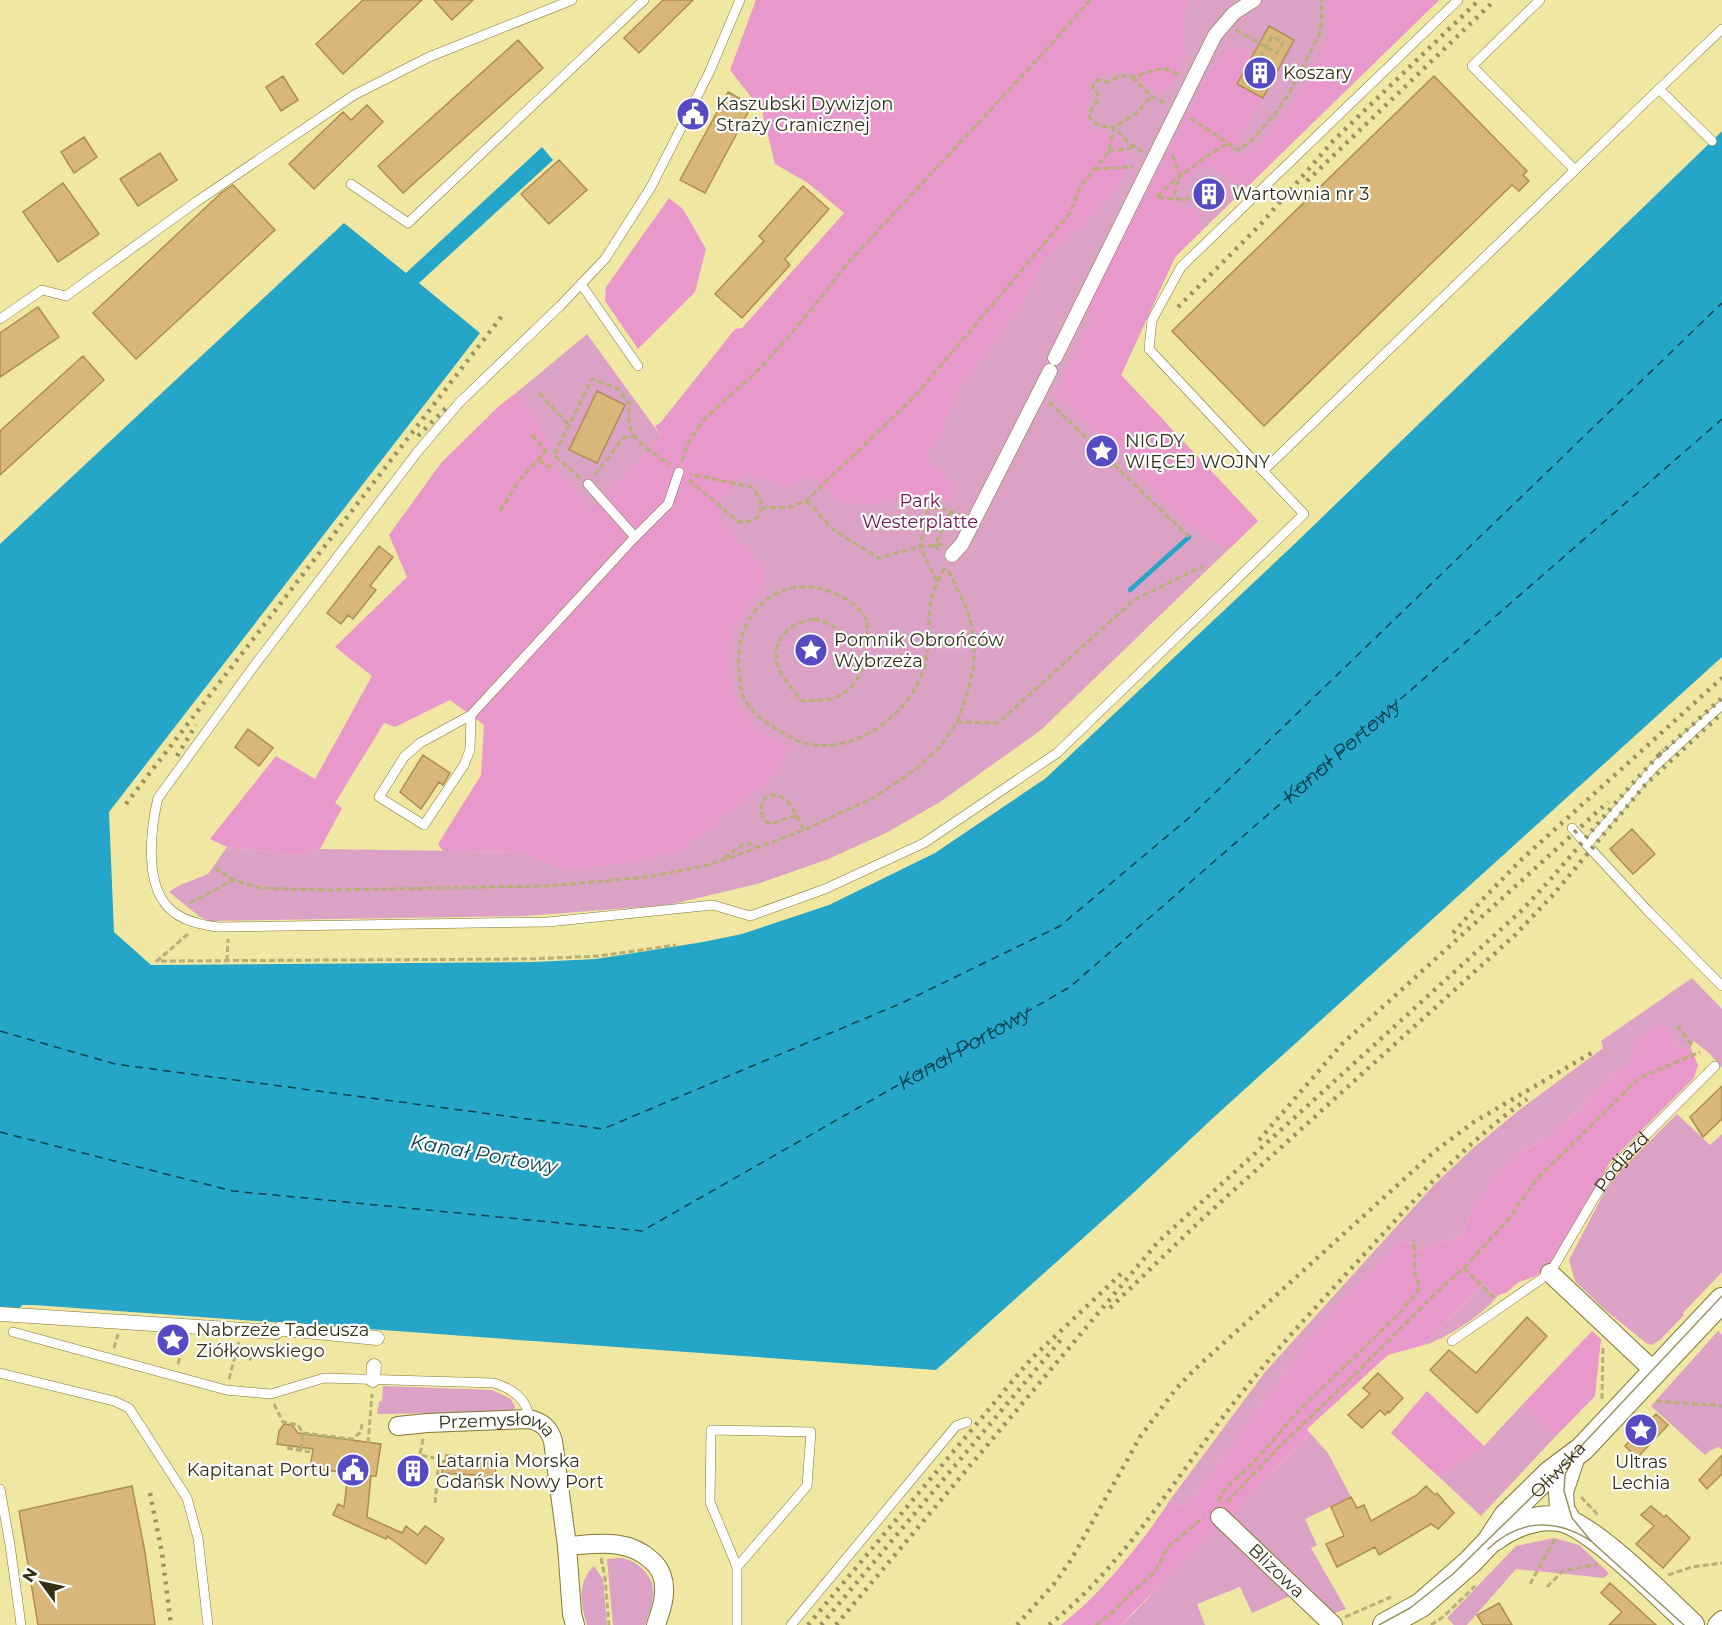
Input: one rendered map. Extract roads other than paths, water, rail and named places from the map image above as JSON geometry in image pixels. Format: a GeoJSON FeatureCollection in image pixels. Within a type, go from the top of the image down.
{"type":"FeatureCollection","features":[{"type":"Feature","properties":{"kind":"street"},"geometry":{"type":"LineString","coordinates":[[946,559],[962,544],[974,521],[1220,29],[1234,13],[1254,0]]}},
{"type":"Feature","properties":{"kind":"street"},"geometry":{"type":"LineString","coordinates":[[1550,1273],[1655,1372]]}},
{"type":"Feature","properties":{"kind":"street","name":"Oliwska"},"geometry":{"type":"LineString","coordinates":[[1390,1624],[1439,1591],[1490,1542],[1506,1516],[1550,1473],[1573,1456],[1719,1309]]}},
{"type":"Feature","properties":{"kind":"street"},"geometry":{"type":"LineString","coordinates":[[0,1314],[276,1332],[282,1329],[376,1338]]}},
{"type":"Feature","properties":{"kind":"street","name":"Przemysłowa"},"geometry":{"type":"LineString","coordinates":[[398,1426],[529,1419],[544,1426],[553,1441],[575,1625]]}},
{"type":"Feature","properties":{"kind":"street"},"geometry":{"type":"LineString","coordinates":[[1569,1521],[1562,1509],[1561,1492],[1573,1456]]}},
{"type":"Feature","properties":{"kind":"street","name":"Blizowa"},"geometry":{"type":"LineString","coordinates":[[1217,1510],[1332,1624]]}},
{"type":"Feature","properties":{"kind":"street"},"geometry":{"type":"LineString","coordinates":[[1490,1542],[1519,1524],[1547,1518],[1569,1521],[1599,1541],[1692,1625]]}},
{"type":"Feature","properties":{"kind":"street"},"geometry":{"type":"LineString","coordinates":[[567,1546],[619,1544],[646,1555],[655,1563],[664,1579],[664,1595],[656,1625]]}},
{"type":"Feature","properties":{"kind":"street"},"geometry":{"type":"LineString","coordinates":[[1717,1625],[1722,1620]]}},
{"type":"Feature","properties":{"kind":"lane"},"geometry":{"type":"LineString","coordinates":[[0,319],[42,290],[66,296],[196,202],[354,95],[429,57],[572,0]]}},
{"type":"Feature","properties":{"kind":"lane"},"geometry":{"type":"LineString","coordinates":[[351,183],[408,223],[644,0]]}},
{"type":"Feature","properties":{"kind":"lane"},"geometry":{"type":"LineString","coordinates":[[740,0],[709,73],[651,187],[605,259],[459,403],[419,450],[254,666],[158,798],[153,818],[151,858],[161,897],[177,914],[198,925],[228,927],[548,922],[713,905],[750,916],[825,889],[924,843],[1057,753],[1304,514],[1149,349],[1152,320],[1181,267],[1458,0]]}},
{"type":"Feature","properties":{"kind":"lane"},"geometry":{"type":"LineString","coordinates":[[1540,0],[1472,66],[1575,170]]}},
{"type":"Feature","properties":{"kind":"lane"},"geometry":{"type":"LineString","coordinates":[[1263,471],[1722,29]]}},
{"type":"Feature","properties":{"kind":"lane"},"geometry":{"type":"LineString","coordinates":[[1659,89],[1712,141]]}},
{"type":"Feature","properties":{"kind":"lane"},"geometry":{"type":"LineString","coordinates":[[582,284],[638,366]]}},
{"type":"Feature","properties":{"kind":"lane"},"geometry":{"type":"LineString","coordinates":[[471,715],[470,750],[464,765],[424,825],[379,797],[404,757],[420,743],[471,715],[668,504],[679,472]]}},
{"type":"Feature","properties":{"kind":"lane"},"geometry":{"type":"LineString","coordinates":[[588,484],[635,537]]}},
{"type":"Feature","properties":{"kind":"lane"},"geometry":{"type":"LineString","coordinates":[[1587,845],[1655,766],[1722,705]]}},
{"type":"Feature","properties":{"kind":"lane"},"geometry":{"type":"LineString","coordinates":[[1572,828],[1648,911],[1722,986]]}},
{"type":"Feature","properties":{"kind":"lane","name":"Podjazd"},"geometry":{"type":"LineString","coordinates":[[1452,1341],[1550,1273],[1602,1185],[1618,1163],[1715,1066]]}},
{"type":"Feature","properties":{"kind":"lane"},"geometry":{"type":"LineString","coordinates":[[13,1332],[226,1390],[271,1394],[324,1378],[374,1373],[494,1383],[514,1392],[524,1403],[529,1419]]}},
{"type":"Feature","properties":{"kind":"lane"},"geometry":{"type":"LineString","coordinates":[[0,1373],[114,1401],[129,1408],[187,1498],[198,1538],[208,1625]]}},
{"type":"Feature","properties":{"kind":"lane"},"geometry":{"type":"LineString","coordinates":[[791,1625],[957,1426],[966,1422]]}},
{"type":"Feature","properties":{"kind":"lane"},"geometry":{"type":"LineString","coordinates":[[737,1566],[807,1486],[811,1432],[711,1430],[710,1502],[737,1566],[737,1625]]}},
{"type":"Feature","properties":{"kind":"lane"},"geometry":{"type":"LineString","coordinates":[[0,1490],[21,1625]]}},
{"type":"Feature","properties":{"kind":"water","name":"Kanał Portowy"},"geometry":{"type":"Polygon","coordinates":[[[1722,131],[1722,657],[936,1370],[34,1305],[22,1305],[17,1311],[0,1310],[0,544],[344,223],[406,273],[542,147],[553,160],[419,283],[480,333],[109,812],[114,932],[151,965],[533,962],[596,959],[742,934],[829,905],[935,853],[1046,778],[1287,551],[1722,131]]]}},
{"type":"Feature","properties":{"kind":"waterway"},"geometry":{"type":"LineString","coordinates":[[1130,590],[1189,537]]}},
{"type":"Feature","properties":{"kind":"tram line"},"geometry":{"type":"LineString","coordinates":[[1379,1625],[1410,1608],[1453,1574],[1553,1476],[1722,1296]]}},
{"type":"Feature","properties":{"kind":"tram line"},"geometry":{"type":"LineString","coordinates":[[1571,1461],[1565,1475],[1564,1491],[1572,1518],[1591,1541],[1684,1625]]}},
{"type":"Feature","properties":{"kind":"tram line"},"geometry":{"type":"LineString","coordinates":[[1488,1549],[1512,1532],[1538,1525],[1564,1528],[1591,1541]]}},
{"type":"Feature","properties":{"kind":"railway"},"geometry":{"type":"LineString","coordinates":[[1178,307],[1260,225],[1333,141],[1479,0]]}},
{"type":"Feature","properties":{"kind":"railway"},"geometry":{"type":"LineString","coordinates":[[1307,181],[1495,0]]}},
{"type":"Feature","properties":{"kind":"railway"},"geometry":{"type":"LineString","coordinates":[[126,804],[502,316]]}},
{"type":"Feature","properties":{"kind":"railway"},"geometry":{"type":"LineString","coordinates":[[418,436],[447,407]]}},
{"type":"Feature","properties":{"kind":"railway"},"geometry":{"type":"LineString","coordinates":[[1453,933],[1521,860],[1722,678]]}},
{"type":"Feature","properties":{"kind":"railway"},"geometry":{"type":"LineString","coordinates":[[1659,755],[1722,698]]}},
{"type":"Feature","properties":{"kind":"railway"},"geometry":{"type":"LineString","coordinates":[[1110,1308],[1201,1220],[1514,936],[1552,896],[1645,785],[1722,713]]}},
{"type":"Feature","properties":{"kind":"railway"},"geometry":{"type":"LineString","coordinates":[[177,756],[196,725]]}},
{"type":"Feature","properties":{"kind":"railway"},"geometry":{"type":"LineString","coordinates":[[836,1625],[1158,1242],[1520,912],[1664,750]]}},
{"type":"Feature","properties":{"kind":"railway"},"geometry":{"type":"LineString","coordinates":[[1259,1140],[1342,1044],[1608,802]]}},
{"type":"Feature","properties":{"kind":"railway"},"geometry":{"type":"LineString","coordinates":[[1017,1625],[1054,1584],[1071,1560],[1140,1437],[1175,1390],[1195,1369],[1435,1151],[1474,1122],[1593,1052]]}},
{"type":"Feature","properties":{"kind":"railway"},"geometry":{"type":"LineString","coordinates":[[1049,1625],[1100,1578],[1122,1552],[1242,1393],[1308,1315],[1439,1175],[1481,1135],[1527,1099]]}},
{"type":"Feature","properties":{"kind":"railway"},"geometry":{"type":"LineString","coordinates":[[808,1625],[1031,1359],[1122,1273]]}},
{"type":"Feature","properties":{"kind":"railway"},"geometry":{"type":"LineString","coordinates":[[821,1625],[1064,1336]]}},
{"type":"Feature","properties":{"kind":"railway"},"geometry":{"type":"LineString","coordinates":[[150,1493],[162,1553],[171,1625]]}},
{"type":"Feature","properties":{"kind":"place","name":"Koszary"},"geometry":{"type":"Point","coordinates":[1260,73]}},
{"type":"Feature","properties":{"kind":"place","name":"Kaszubski Dywizjon Straży Granicznej"},"geometry":{"type":"Point","coordinates":[693,114]}},
{"type":"Feature","properties":{"kind":"place","name":"Wartownia nr 3"},"geometry":{"type":"Point","coordinates":[1209,194]}},
{"type":"Feature","properties":{"kind":"place","name":"NIGDY WIĘCEJ WOJNY"},"geometry":{"type":"Point","coordinates":[1102,451]}},
{"type":"Feature","properties":{"kind":"place","name":"Pomnik Obrońców Wybrzeża"},"geometry":{"type":"Point","coordinates":[811,650]}},
{"type":"Feature","properties":{"kind":"place","name":"Nabrzeże Tadeusza Ziółkowskiego"},"geometry":{"type":"Point","coordinates":[173,1340]}},
{"type":"Feature","properties":{"kind":"place","name":"Ultras Lechia"},"geometry":{"type":"Point","coordinates":[1641,1430]}},
{"type":"Feature","properties":{"kind":"place","name":"Kapitanat Portu"},"geometry":{"type":"Point","coordinates":[353,1470]}},
{"type":"Feature","properties":{"kind":"place","name":"Latarnia Morska Gdańsk Nowy Port"},"geometry":{"type":"Point","coordinates":[413,1471]}},
{"type":"Feature","properties":{"kind":"park label","name":"Park Westerplatte"},"geometry":{"type":"Point","coordinates":[920,511]}}]}
